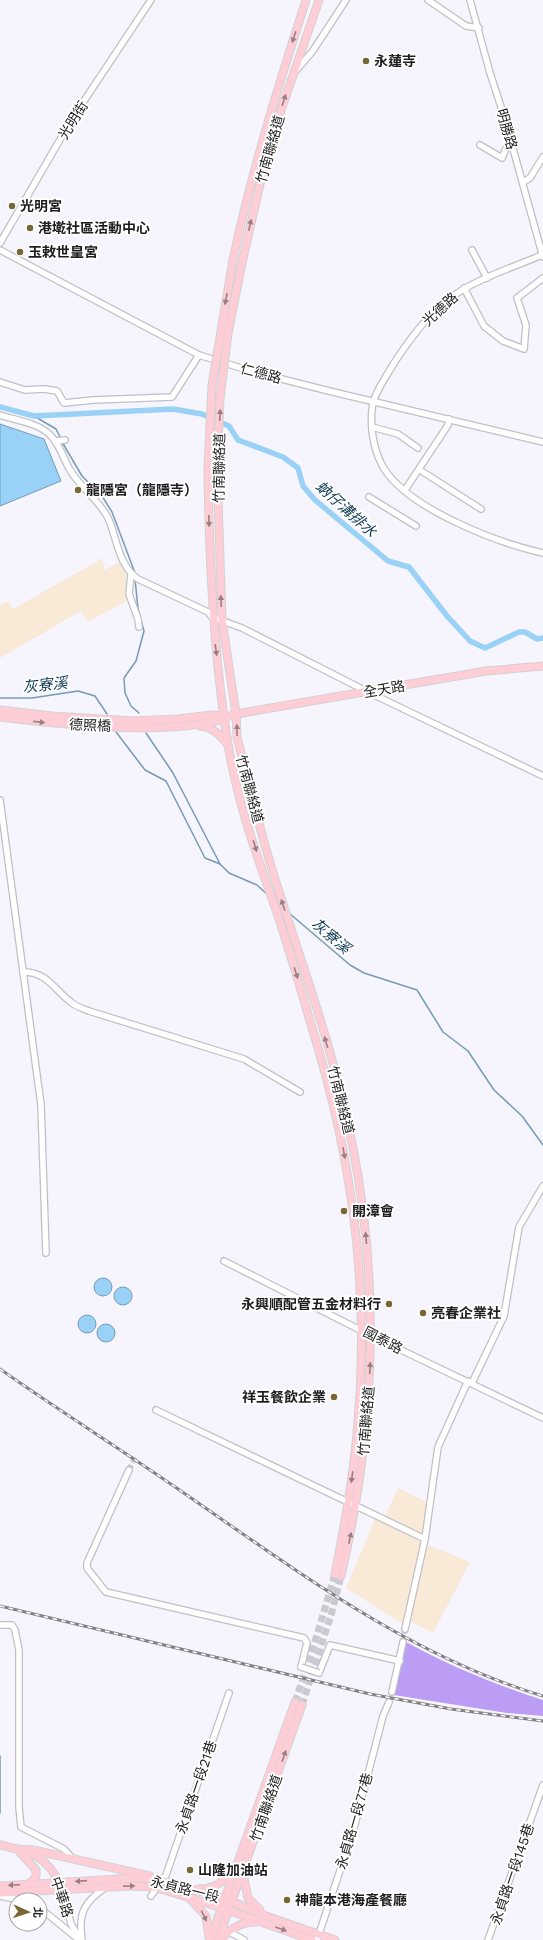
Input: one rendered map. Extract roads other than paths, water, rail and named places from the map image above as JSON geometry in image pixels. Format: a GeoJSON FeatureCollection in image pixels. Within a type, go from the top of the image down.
{"type":"FeatureCollection","features":[{"type":"Feature","properties":{"kind":"main road","name":"竹南聯絡道"},"geometry":{"type":"LineString","coordinates":[[306,0],[268,120],[246,201],[233,260],[212,385],[208,468],[212,617],[228,745],[245,814],[264,879],[284,936],[319,1051],[342,1142],[354,1212],[361,1293],[362,1329],[358,1424],[338,1575],[356,1506],[367,1421],[372,1336],[366,1234],[354,1149],[336,1078],[274,876],[237,737],[236,714],[222,620],[217,468],[220,398],[227,341],[242,263],[269,145],[319,0]]}},
{"type":"Feature","properties":{"kind":"main road","name":"全天路"},"geometry":{"type":"LineString","coordinates":[[179,722],[212,714],[225,716],[494,670],[543,666]]}},
{"type":"Feature","properties":{"kind":"main road","name":"德照橋"},"geometry":{"type":"LineString","coordinates":[[0,710],[52,716],[179,722]]}},
{"type":"Feature","properties":{"kind":"main road","name":"德照橋"},"geometry":{"type":"LineString","coordinates":[[0,717],[56,724],[125,727],[179,722]]}},
{"type":"Feature","properties":{"kind":"main road"},"geometry":{"type":"LineString","coordinates":[[179,722],[209,727],[219,734],[228,745]]}},
{"type":"Feature","properties":{"kind":"main road","name":"竹南聯絡道"},"geometry":{"type":"LineString","coordinates":[[226,1910],[242,1853],[295,1702]]}},
{"type":"Feature","properties":{"kind":"main road","name":"竹南聯絡道"},"geometry":{"type":"LineString","coordinates":[[229,1900],[243,1872],[302,1705]]}},
{"type":"Feature","properties":{"kind":"main road"},"geometry":{"type":"LineString","coordinates":[[0,1845],[72,1858],[143,1874],[161,1880]]}},
{"type":"Feature","properties":{"kind":"main road"},"geometry":{"type":"LineString","coordinates":[[0,1894],[28,1888],[36,1876],[36,1870],[17,1849]]}},
{"type":"Feature","properties":{"kind":"main road","name":"中華路"},"geometry":{"type":"LineString","coordinates":[[17,1849],[42,1859],[48,1864],[63,1891]]}},
{"type":"Feature","properties":{"kind":"main road"},"geometry":{"type":"LineString","coordinates":[[192,1889],[205,1889],[220,1883],[230,1874],[242,1853]]}},
{"type":"Feature","properties":{"kind":"main road"},"geometry":{"type":"LineString","coordinates":[[220,1940],[228,1932],[240,1924],[265,1919],[248,1898],[243,1872]]}},
{"type":"Feature","properties":{"kind":"main road","name":"永貞路一段"},"geometry":{"type":"LineString","coordinates":[[28,1888],[59,1883],[136,1878],[161,1880],[229,1900],[265,1919],[312,1940]]}},
{"type":"Feature","properties":{"kind":"main road"},"geometry":{"type":"LineString","coordinates":[[0,1886],[28,1888]]}},
{"type":"Feature","properties":{"kind":"main road","name":"永貞路一段"},"geometry":{"type":"LineString","coordinates":[[28,1888],[63,1891],[107,1887],[143,1886],[158,1888],[226,1910],[265,1919],[318,1937],[335,1940]]}},
{"type":"Feature","properties":{"kind":"main road"},"geometry":{"type":"LineString","coordinates":[[188,1897],[200,1907],[206,1916],[210,1940]]}},
{"type":"Feature","properties":{"kind":"main road"},"geometry":{"type":"LineString","coordinates":[[210,1940],[226,1910]]}},
{"type":"Feature","properties":{"kind":"main road"},"geometry":{"type":"LineString","coordinates":[[220,1940],[226,1910]]}},
{"type":"Feature","properties":{"kind":"street","name":"光明街"},"geometry":{"type":"LineString","coordinates":[[0,243],[72,119],[151,0]]}},
{"type":"Feature","properties":{"kind":"street"},"geometry":{"type":"LineString","coordinates":[[293,73],[304,63],[346,0]]}},
{"type":"Feature","properties":{"kind":"street"},"geometry":{"type":"LineString","coordinates":[[428,0],[466,26],[479,28]]}},
{"type":"Feature","properties":{"kind":"street","name":"明勝路"},"geometry":{"type":"LineString","coordinates":[[470,0],[479,28],[490,73],[523,182],[542,257]]}},
{"type":"Feature","properties":{"kind":"street"},"geometry":{"type":"LineString","coordinates":[[305,39],[309,47],[312,48],[317,45]]}},
{"type":"Feature","properties":{"kind":"street"},"geometry":{"type":"LineString","coordinates":[[480,145],[502,158],[510,138]]}},
{"type":"Feature","properties":{"kind":"street"},"geometry":{"type":"LineString","coordinates":[[523,182],[530,178],[543,157]]}},
{"type":"Feature","properties":{"kind":"street","name":"仁德路"},"geometry":{"type":"LineString","coordinates":[[0,250],[199,355],[254,372],[543,442]]}},
{"type":"Feature","properties":{"kind":"street"},"geometry":{"type":"LineString","coordinates":[[472,250],[487,278]]}},
{"type":"Feature","properties":{"kind":"street","name":"光德路"},"geometry":{"type":"LineString","coordinates":[[373,402],[387,374],[413,334],[448,300],[464,288],[542,257]]}},
{"type":"Feature","properties":{"kind":"street"},"geometry":{"type":"LineString","coordinates":[[464,288],[484,326],[503,341],[524,349],[526,325],[517,298],[543,278]]}},
{"type":"Feature","properties":{"kind":"street"},"geometry":{"type":"LineString","coordinates":[[0,382],[25,390],[44,389],[57,391],[64,403],[93,400],[172,397],[199,355]]}},
{"type":"Feature","properties":{"kind":"street"},"geometry":{"type":"LineString","coordinates":[[373,402],[373,439],[384,468],[405,490],[435,510],[472,530],[501,542],[543,553]]}},
{"type":"Feature","properties":{"kind":"street"},"geometry":{"type":"LineString","coordinates":[[0,415],[41,428],[56,441],[75,477],[90,494],[100,502],[109,520],[117,548],[134,576],[208,612],[212,617],[242,628],[368,692],[543,776]]}},
{"type":"Feature","properties":{"kind":"street"},"geometry":{"type":"LineString","coordinates":[[405,490],[448,425],[449,419]]}},
{"type":"Feature","properties":{"kind":"street"},"geometry":{"type":"LineString","coordinates":[[372,427],[398,434],[418,448]]}},
{"type":"Feature","properties":{"kind":"street"},"geometry":{"type":"LineString","coordinates":[[56,441],[64,440]]}},
{"type":"Feature","properties":{"kind":"street"},"geometry":{"type":"LineString","coordinates":[[423,472],[481,509]]}},
{"type":"Feature","properties":{"kind":"street"},"geometry":{"type":"LineString","coordinates":[[369,497],[416,526]]}},
{"type":"Feature","properties":{"kind":"street"},"geometry":{"type":"LineString","coordinates":[[134,576],[129,594],[138,619],[139,627]]}},
{"type":"Feature","properties":{"kind":"street"},"geometry":{"type":"LineString","coordinates":[[0,800],[43,1130],[46,1253]]}},
{"type":"Feature","properties":{"kind":"street"},"geometry":{"type":"LineString","coordinates":[[23,972],[31,972],[47,979],[72,1004],[89,1011],[244,1059],[300,1092]]}},
{"type":"Feature","properties":{"kind":"street"},"geometry":{"type":"LineString","coordinates":[[404,1629],[425,1539],[438,1447],[504,1316],[519,1227],[543,1186]]}},
{"type":"Feature","properties":{"kind":"street","name":"國泰路"},"geometry":{"type":"LineString","coordinates":[[224,1261],[362,1329],[372,1336],[543,1418]]}},
{"type":"Feature","properties":{"kind":"street"},"geometry":{"type":"LineString","coordinates":[[156,1410],[425,1539]]}},
{"type":"Feature","properties":{"kind":"street"},"geometry":{"type":"LineString","coordinates":[[129,1470],[87,1563],[87,1568],[106,1592],[304,1638],[307,1643],[301,1667],[319,1673],[330,1645],[400,1661]]}},
{"type":"Feature","properties":{"kind":"street"},"geometry":{"type":"LineString","coordinates":[[0,1625],[12,1625],[15,1630],[19,1650],[19,1807],[21,1827],[64,1850],[72,1858]]}},
{"type":"Feature","properties":{"kind":"street"},"geometry":{"type":"LineString","coordinates":[[392,1692],[403,1642]]}},
{"type":"Feature","properties":{"kind":"street","name":"永貞路一段21巷"},"geometry":{"type":"LineString","coordinates":[[158,1888],[161,1880],[166,1875],[229,1693]]}},
{"type":"Feature","properties":{"kind":"street","name":"永貞路一段77巷"},"geometry":{"type":"LineString","coordinates":[[318,1937],[354,1828],[388,1702]]}},
{"type":"Feature","properties":{"kind":"street","name":"永貞路一段145巷"},"geometry":{"type":"LineString","coordinates":[[488,1940],[543,1786]]}},
{"type":"Feature","properties":{"kind":"street"},"geometry":{"type":"LineString","coordinates":[[81,1940],[80,1928],[84,1907],[90,1899],[107,1887]]}},
{"type":"Feature","properties":{"kind":"street"},"geometry":{"type":"LineString","coordinates":[[151,1896],[158,1888]]}},
{"type":"Feature","properties":{"kind":"street","name":"中華路"},"geometry":{"type":"LineString","coordinates":[[63,1891],[71,1924],[81,1940]]}},
{"type":"Feature","properties":{"kind":"street"},"geometry":{"type":"LineString","coordinates":[[48,1914],[81,1940]]}},
{"type":"Feature","properties":{"kind":"street"},"geometry":{"type":"LineString","coordinates":[[228,1932],[244,1940]]}},
{"type":"Feature","properties":{"kind":"water"},"geometry":{"type":"Polygon","coordinates":[[[0,424],[44,439],[61,481],[0,506],[0,424]]]}},
{"type":"Feature","properties":{"kind":"water"},"geometry":{"type":"Polygon","coordinates":[[[103,1278],[109,1281],[112,1287],[109,1293],[103,1296],[97,1293],[94,1287],[97,1281],[103,1278]]]}},
{"type":"Feature","properties":{"kind":"water"},"geometry":{"type":"Polygon","coordinates":[[[123,1287],[129,1290],[132,1296],[129,1302],[123,1305],[117,1302],[114,1296],[117,1290],[123,1287]]]}},
{"type":"Feature","properties":{"kind":"water"},"geometry":{"type":"Polygon","coordinates":[[[87,1315],[93,1318],[96,1324],[93,1330],[87,1333],[81,1330],[78,1324],[81,1318],[87,1315]]]}},
{"type":"Feature","properties":{"kind":"water"},"geometry":{"type":"Polygon","coordinates":[[[106,1324],[112,1327],[115,1333],[112,1339],[106,1342],[100,1339],[97,1333],[100,1327],[106,1324]]]}},
{"type":"Feature","properties":{"kind":"waterway","name":"蚋仔溝排水"},"geometry":{"type":"LineString","coordinates":[[0,407],[34,416],[173,409],[202,414],[229,426],[238,440],[283,457],[298,468],[303,486],[315,500],[388,561],[409,567],[447,616],[470,641],[485,648],[519,632],[525,632],[537,639],[543,638]]}},
{"type":"Feature","properties":{"kind":"waterway"},"geometry":{"type":"LineString","coordinates":[[34,416],[56,429],[61,439]]}},
{"type":"Feature","properties":{"kind":"waterway"},"geometry":{"type":"LineString","coordinates":[[62,442],[82,476],[102,496],[112,512],[135,573]]}},
{"type":"Feature","properties":{"kind":"waterway"},"geometry":{"type":"LineString","coordinates":[[135,579],[138,609],[144,631],[136,661],[124,678],[125,693],[131,706],[139,713]]}},
{"type":"Feature","properties":{"kind":"waterway","name":"灰寮溪"},"geometry":{"type":"LineString","coordinates":[[0,698],[32,698],[78,691],[95,696],[107,714]]}},
{"type":"Feature","properties":{"kind":"waterway","name":"灰寮溪"},"geometry":{"type":"LineString","coordinates":[[116,732],[145,770],[166,781],[205,858],[220,864],[229,873],[257,885],[268,895]]}},
{"type":"Feature","properties":{"kind":"waterway"},"geometry":{"type":"LineString","coordinates":[[146,733],[173,773],[220,864]]}},
{"type":"Feature","properties":{"kind":"waterway","name":"灰寮溪"},"geometry":{"type":"LineString","coordinates":[[289,913],[350,965],[364,973],[417,990],[443,1032],[468,1051],[494,1090],[522,1116],[543,1145]]}},
{"type":"Feature","properties":{"kind":"waterway"},"geometry":{"type":"LineString","coordinates":[[0,1756],[0,1813]]}},
{"type":"Feature","properties":{"kind":"tunnel"},"geometry":{"type":"LineString","coordinates":[[129,1470],[136,1455]]}},
{"type":"Feature","properties":{"kind":"tunnel"},"geometry":{"type":"LineString","coordinates":[[295,1702],[312,1652],[335,1574]]}},
{"type":"Feature","properties":{"kind":"tunnel"},"geometry":{"type":"LineString","coordinates":[[302,1705],[331,1615],[341,1576]]}},
{"type":"Feature","properties":{"kind":"tunnel"},"geometry":{"type":"LineString","coordinates":[[403,1642],[405,1629]]}},
{"type":"Feature","properties":{"kind":"railway"},"geometry":{"type":"LineString","coordinates":[[0,1369],[264,1549],[353,1607],[398,1633],[445,1657],[493,1679],[543,1696]]}},
{"type":"Feature","properties":{"kind":"railway"},"geometry":{"type":"LineString","coordinates":[[0,1606],[370,1694],[451,1709],[543,1721]]}},
{"type":"Feature","properties":{"kind":"place","name":"永蓮寺"},"geometry":{"type":"Point","coordinates":[366,61]}},
{"type":"Feature","properties":{"kind":"place","name":"光明宮"},"geometry":{"type":"Point","coordinates":[12,206]}},
{"type":"Feature","properties":{"kind":"place","name":"港墘社區活動中心"},"geometry":{"type":"Point","coordinates":[30,228]}},
{"type":"Feature","properties":{"kind":"place","name":"玉敕世皇宮"},"geometry":{"type":"Point","coordinates":[20,252]}},
{"type":"Feature","properties":{"kind":"place","name":"龍隱宮（龍隱寺）"},"geometry":{"type":"Point","coordinates":[78,490]}},
{"type":"Feature","properties":{"kind":"place","name":"開漳會"},"geometry":{"type":"Point","coordinates":[344,1211]}},
{"type":"Feature","properties":{"kind":"place","name":"永興順配管五金材料行"},"geometry":{"type":"Point","coordinates":[389,1304]}},
{"type":"Feature","properties":{"kind":"place","name":"亮春企業社"},"geometry":{"type":"Point","coordinates":[423,1313]}},
{"type":"Feature","properties":{"kind":"place","name":"祥玉餐飲企業"},"geometry":{"type":"Point","coordinates":[334,1397]}},
{"type":"Feature","properties":{"kind":"place","name":"山隆加油站"},"geometry":{"type":"Point","coordinates":[190,1870]}},
{"type":"Feature","properties":{"kind":"place","name":"神龍本港海產餐廳"},"geometry":{"type":"Point","coordinates":[287,1900]}}]}
